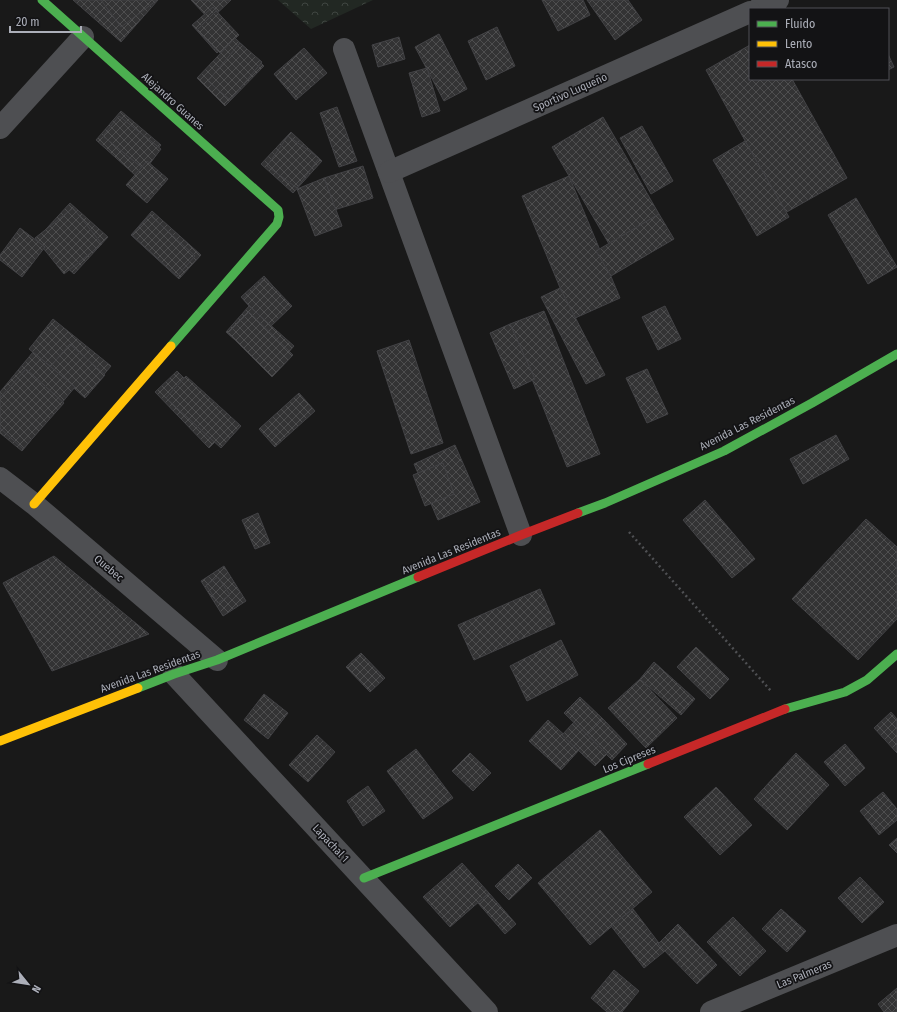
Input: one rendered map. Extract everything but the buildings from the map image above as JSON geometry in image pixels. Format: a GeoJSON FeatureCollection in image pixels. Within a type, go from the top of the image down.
{"type":"FeatureCollection","features":[{"type":"Feature","properties":{"kind":"street","name":"Alejandro Guanes"},"geometry":{"type":"LineString","coordinates":[[34,504],[277,224],[280,218],[278,210],[42,0]]}},
{"type":"Feature","properties":{"kind":"street"},"geometry":{"type":"LineString","coordinates":[[760,8],[778,0]]}},
{"type":"Feature","properties":{"kind":"street","name":"Sportivo Luqueño"},"geometry":{"type":"LineString","coordinates":[[389,172],[749,12]]}},
{"type":"Feature","properties":{"kind":"street"},"geometry":{"type":"LineString","coordinates":[[0,128],[83,37]]}},
{"type":"Feature","properties":{"kind":"street"},"geometry":{"type":"LineString","coordinates":[[344,49],[521,535]]}},
{"type":"Feature","properties":{"kind":"street","name":"Avenida Las Residentas"},"geometry":{"type":"LineString","coordinates":[[0,741],[174,674],[217,660],[521,535],[606,503],[724,451],[897,354]]}},
{"type":"Feature","properties":{"kind":"street","name":"Quebec"},"geometry":{"type":"LineString","coordinates":[[0,478],[34,504],[217,660]]}},
{"type":"Feature","properties":{"kind":"street","name":"Los Cipreses"},"geometry":{"type":"LineString","coordinates":[[364,878],[788,708],[845,692],[867,680],[897,654]]}},
{"type":"Feature","properties":{"kind":"street","name":"Lapachal 1"},"geometry":{"type":"LineString","coordinates":[[174,674],[487,1012]]}},
{"type":"Feature","properties":{"kind":"street","name":"Las Palmeras"},"geometry":{"type":"LineString","coordinates":[[711,1012],[897,935]]}},
{"type":"Feature","properties":{"kind":"path"},"geometry":{"type":"LineString","coordinates":[[629,532],[788,708]]}},
{"type":"Feature","properties":{"kind":"green space"},"geometry":{"type":"Polygon","coordinates":[[[278,0],[373,0],[311,29],[278,0]]]}},
{"type":"Feature","properties":{"kind":"traffic: fast"},"geometry":{"type":"LineString","coordinates":[[42,0],[278,210],[279,217],[277,224],[171,346]]}},
{"type":"Feature","properties":{"kind":"traffic: fast"},"geometry":{"type":"LineString","coordinates":[[578,513],[605,503],[724,451],[897,354]]}},
{"type":"Feature","properties":{"kind":"traffic: fast"},"geometry":{"type":"LineString","coordinates":[[138,688],[217,660],[418,577]]}},
{"type":"Feature","properties":{"kind":"traffic: fast"},"geometry":{"type":"LineString","coordinates":[[785,709],[845,692],[867,680],[897,654]]}},
{"type":"Feature","properties":{"kind":"traffic: fast"},"geometry":{"type":"LineString","coordinates":[[364,878],[648,764]]}},
{"type":"Feature","properties":{"kind":"traffic: slow"},"geometry":{"type":"LineString","coordinates":[[34,504],[171,346]]}},
{"type":"Feature","properties":{"kind":"traffic: slow"},"geometry":{"type":"LineString","coordinates":[[0,741],[138,688]]}},
{"type":"Feature","properties":{"kind":"traffic: jam"},"geometry":{"type":"LineString","coordinates":[[418,577],[578,513]]}},
{"type":"Feature","properties":{"kind":"traffic: jam"},"geometry":{"type":"LineString","coordinates":[[648,764],[785,709]]}}]}
